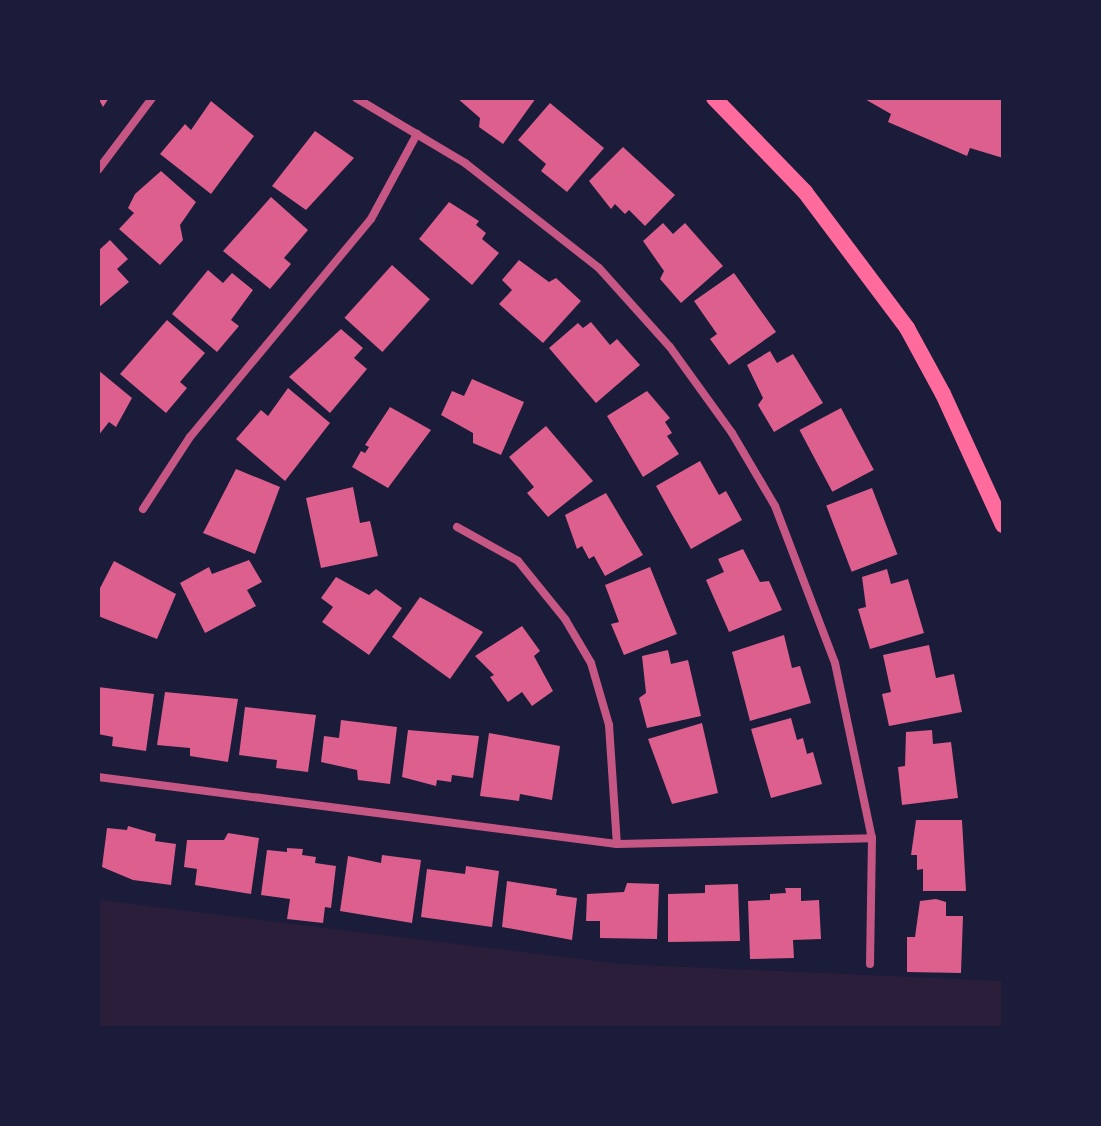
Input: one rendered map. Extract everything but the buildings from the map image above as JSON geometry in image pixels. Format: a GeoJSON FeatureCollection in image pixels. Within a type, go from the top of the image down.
{"type":"FeatureCollection","features":[{"type":"Feature","properties":{"kind":"main road"},"geometry":{"type":"LineString","coordinates":[[714,98],[805,192],[907,328],[943,394],[1003,525]]}},
{"type":"Feature","properties":{"kind":"street"},"geometry":{"type":"LineString","coordinates":[[98,170],[152,98]]}},
{"type":"Feature","properties":{"kind":"street"},"geometry":{"type":"LineString","coordinates":[[356,98],[516,198],[599,268],[670,347],[732,433],[775,506],[835,663],[872,838],[870,964]]}},
{"type":"Feature","properties":{"kind":"street"},"geometry":{"type":"LineString","coordinates":[[143,509],[190,437],[371,219],[417,134]]}},
{"type":"Feature","properties":{"kind":"street"},"geometry":{"type":"LineString","coordinates":[[457,527],[518,561],[565,619],[591,663],[609,725],[617,844]]}},
{"type":"Feature","properties":{"kind":"street"},"geometry":{"type":"LineString","coordinates":[[98,777],[617,844],[872,838]]}},
{"type":"Feature","properties":{"kind":"shaded area"},"geometry":{"type":"Polygon","coordinates":[[[98,900],[620,964],[1003,981],[1003,1028],[98,1028],[98,900]]]}}]}
